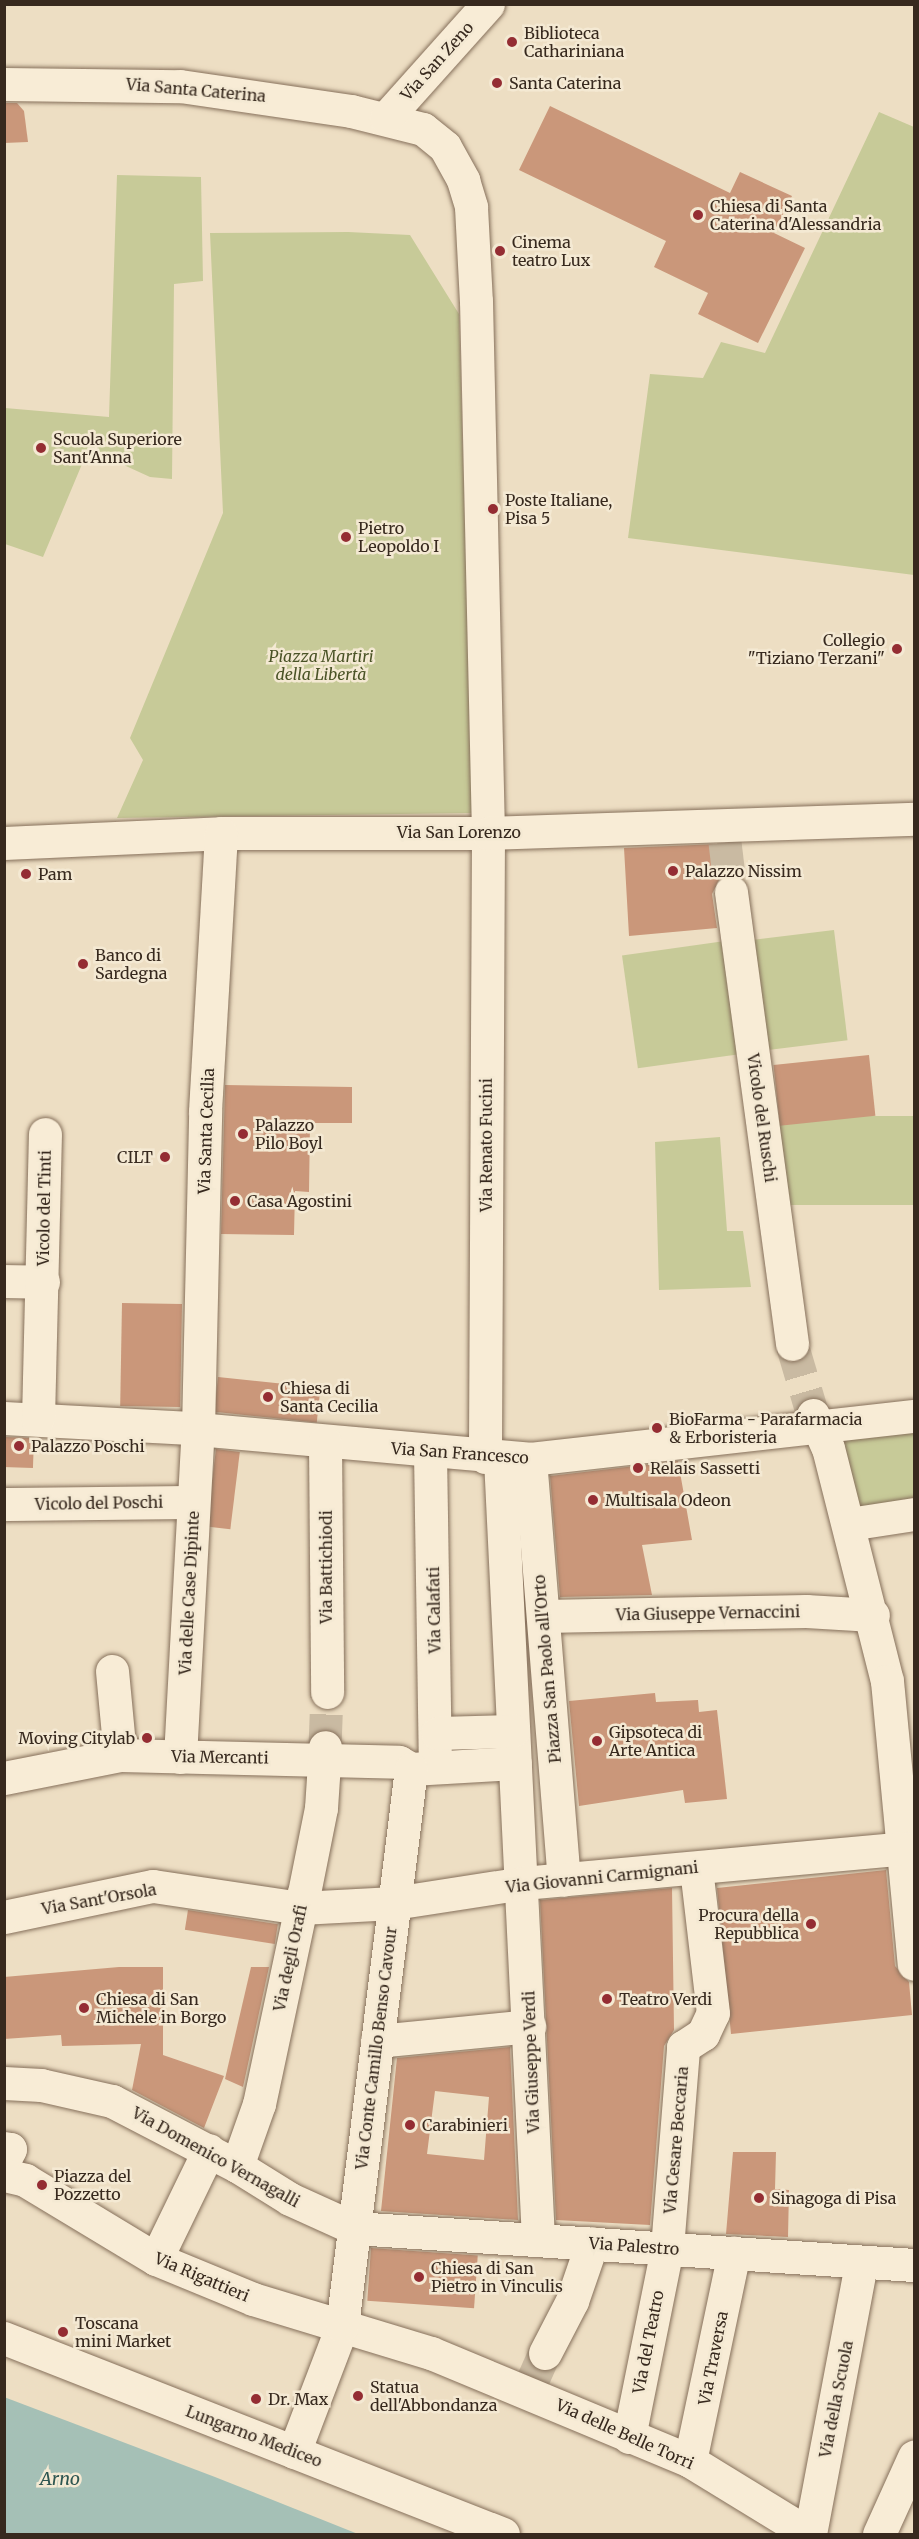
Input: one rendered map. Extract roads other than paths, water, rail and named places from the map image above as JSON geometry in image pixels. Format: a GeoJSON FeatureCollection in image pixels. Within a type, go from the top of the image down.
{"type":"FeatureCollection","features":[{"type":"Feature","properties":{"kind":"street","name":"Via San Zeno"},"geometry":{"type":"LineString","coordinates":[[386,118],[488,4]]}},
{"type":"Feature","properties":{"kind":"street","name":"Via Santa Caterina"},"geometry":{"type":"LineString","coordinates":[[4,84],[180,86],[284,99],[386,118],[423,129],[453,157],[471,207],[473,239],[488,833]]}},
{"type":"Feature","properties":{"kind":"street","name":"Via San Lorenzo"},"geometry":{"type":"LineString","coordinates":[[4,843],[221,833],[724,834],[915,819]]}},
{"type":"Feature","properties":{"kind":"street","name":"Via Santa Cecilia"},"geometry":{"type":"LineString","coordinates":[[198,1429],[205,1111],[221,833]]}},
{"type":"Feature","properties":{"kind":"street","name":"Via Renato Fucini"},"geometry":{"type":"LineString","coordinates":[[488,833],[505,1458]]}},
{"type":"Feature","properties":{"kind":"street","name":"Vicolo del Ruschi"},"geometry":{"type":"LineString","coordinates":[[731,892],[792,1344]]}},
{"type":"Feature","properties":{"kind":"street","name":"Vicolo del Tinti"},"geometry":{"type":"LineString","coordinates":[[38,1419],[45,1134]]}},
{"type":"Feature","properties":{"kind":"street","name":"Vicolo del Tinti"},"geometry":{"type":"LineString","coordinates":[[4,1281],[43,1282]]}},
{"type":"Feature","properties":{"kind":"street","name":"Via San Francesco"},"geometry":{"type":"LineString","coordinates":[[4,1418],[198,1429],[505,1458],[816,1423],[915,1416]]}},
{"type":"Feature","properties":{"kind":"street"},"geometry":{"type":"LineString","coordinates":[[816,1423],[849,1524],[873,1615],[887,1681],[915,1964]]}},
{"type":"Feature","properties":{"kind":"street","name":"Via delle Case Dipinte"},"geometry":{"type":"LineString","coordinates":[[180,1757],[198,1429]]}},
{"type":"Feature","properties":{"kind":"street","name":"Via Battichiodi"},"geometry":{"type":"LineString","coordinates":[[325,1442],[327,1692]]}},
{"type":"Feature","properties":{"kind":"street","name":"Via Calafati"},"geometry":{"type":"LineString","coordinates":[[423,1768],[437,1733],[430,1452]]}},
{"type":"Feature","properties":{"kind":"street","name":"Piazza San Paolo all'Orto"},"geometry":{"type":"LineString","coordinates":[[505,1458],[543,1616],[564,1880]]}},
{"type":"Feature","properties":{"kind":"street","name":"Piazza San Paolo all'Orto"},"geometry":{"type":"LineString","coordinates":[[505,1458],[513,1731],[523,1883]]}},
{"type":"Feature","properties":{"kind":"street","name":"Vicolo del Poschi"},"geometry":{"type":"LineString","coordinates":[[4,1504],[193,1502]]}},
{"type":"Feature","properties":{"kind":"street"},"geometry":{"type":"LineString","coordinates":[[849,1524],[915,1514]]}},
{"type":"Feature","properties":{"kind":"street","name":"Via Giuseppe Vernaccini"},"geometry":{"type":"LineString","coordinates":[[543,1616],[806,1611],[873,1615]]}},
{"type":"Feature","properties":{"kind":"street"},"geometry":{"type":"LineString","coordinates":[[112,1671],[120,1755]]}},
{"type":"Feature","properties":{"kind":"street"},"geometry":{"type":"LineString","coordinates":[[437,1733],[513,1731]]}},
{"type":"Feature","properties":{"kind":"street","name":"Via Mercanti"},"geometry":{"type":"LineString","coordinates":[[4,1778],[120,1755],[180,1757],[325,1753],[399,1762],[423,1768]]}},
{"type":"Feature","properties":{"kind":"street","name":"Via degli Orafi"},"geometry":{"type":"LineString","coordinates":[[237,2166],[259,2104],[321,1808],[325,1753]]}},
{"type":"Feature","properties":{"kind":"street"},"geometry":{"type":"LineString","coordinates":[[423,1768],[515,1763]]}},
{"type":"Feature","properties":{"kind":"street","name":"Via Conte Camillo Benso Cavour"},"geometry":{"type":"LineString","coordinates":[[294,2452],[342,2326],[394,1903],[423,1768]]}},
{"type":"Feature","properties":{"kind":"street","name":"Via Giovanni Carmignani"},"geometry":{"type":"LineString","coordinates":[[300,1908],[394,1903],[523,1883],[904,1848]]}},
{"type":"Feature","properties":{"kind":"street","name":"Via Cesare Beccaria"},"geometry":{"type":"LineString","coordinates":[[667,2248],[683,2047],[703,2034],[713,2013],[696,1868]]}},
{"type":"Feature","properties":{"kind":"street","name":"Via Giuseppe Verdi"},"geometry":{"type":"LineString","coordinates":[[523,1883],[538,2240]]}},
{"type":"Feature","properties":{"kind":"street","name":"Via Sant'Orsola"},"geometry":{"type":"LineString","coordinates":[[4,1917],[153,1886],[300,1908]]}},
{"type":"Feature","properties":{"kind":"street"},"geometry":{"type":"LineString","coordinates":[[377,2041],[529,2026]]}},
{"type":"Feature","properties":{"kind":"street","name":"Via Domenico Vernagalli"},"geometry":{"type":"LineString","coordinates":[[4,2083],[41,2085],[112,2101],[209,2150],[290,2199],[354,2228]]}},
{"type":"Feature","properties":{"kind":"street"},"geometry":{"type":"LineString","coordinates":[[4,2148],[10,2149],[4,2161]]}},
{"type":"Feature","properties":{"kind":"street"},"geometry":{"type":"LineString","coordinates":[[156,2259],[209,2150]]}},
{"type":"Feature","properties":{"kind":"street","name":"Via Rigattieri"},"geometry":{"type":"LineString","coordinates":[[4,2175],[25,2180],[70,2211],[156,2259],[253,2299],[431,2352]]}},
{"type":"Feature","properties":{"kind":"street","name":"Via Palestro"},"geometry":{"type":"LineString","coordinates":[[354,2228],[915,2265]]}},
{"type":"Feature","properties":{"kind":"street"},"geometry":{"type":"LineString","coordinates":[[545,2352],[572,2301],[592,2243]]}},
{"type":"Feature","properties":{"kind":"street","name":"Via del Teatro"},"geometry":{"type":"LineString","coordinates":[[629,2437],[667,2248]]}},
{"type":"Feature","properties":{"kind":"street","name":"Via Traversa"},"geometry":{"type":"LineString","coordinates":[[690,2461],[734,2253]]}},
{"type":"Feature","properties":{"kind":"street","name":"Via della Scuola"},"geometry":{"type":"LineString","coordinates":[[809,2535],[861,2263]]}},
{"type":"Feature","properties":{"kind":"street","name":"Lungarno Mediceo"},"geometry":{"type":"LineString","coordinates":[[4,2338],[503,2535]]}},
{"type":"Feature","properties":{"kind":"street","name":"Via delle Belle Torri"},"geometry":{"type":"LineString","coordinates":[[431,2352],[529,2388],[629,2437],[690,2461],[809,2535]]}},
{"type":"Feature","properties":{"kind":"street"},"geometry":{"type":"LineString","coordinates":[[879,2535],[915,2457]]}},
{"type":"Feature","properties":{"kind":"water","name":"Arno"},"geometry":{"type":"Polygon","coordinates":[[[4,2397],[215,2477],[358,2534],[5,2534],[4,2397]]]}},
{"type":"Feature","properties":{"kind":"tunnel"},"geometry":{"type":"LineString","coordinates":[[725,842],[731,892]]}},
{"type":"Feature","properties":{"kind":"tunnel"},"geometry":{"type":"LineString","coordinates":[[792,1344],[813,1415]]}},
{"type":"Feature","properties":{"kind":"tunnel"},"geometry":{"type":"LineString","coordinates":[[325,1747],[327,1692]]}},
{"type":"Feature","properties":{"kind":"tunnel"},"geometry":{"type":"LineString","coordinates":[[531,2384],[545,2353]]}},
{"type":"Feature","properties":{"kind":"place","name":"Biblioteca Cathariniana"},"geometry":{"type":"Point","coordinates":[512,42]}},
{"type":"Feature","properties":{"kind":"place","name":"Santa Caterina"},"geometry":{"type":"Point","coordinates":[497,83]}},
{"type":"Feature","properties":{"kind":"place","name":"Chiesa di Santa Caterina d'Alessandria"},"geometry":{"type":"Point","coordinates":[698,215]}},
{"type":"Feature","properties":{"kind":"place","name":"Cinema teatro Lux"},"geometry":{"type":"Point","coordinates":[500,251]}},
{"type":"Feature","properties":{"kind":"place","name":"Scuola Superiore Sant'Anna"},"geometry":{"type":"Point","coordinates":[41,448]}},
{"type":"Feature","properties":{"kind":"place","name":"Poste Italiane, Pisa 5"},"geometry":{"type":"Point","coordinates":[493,509]}},
{"type":"Feature","properties":{"kind":"place","name":"Pietro Leopoldo I"},"geometry":{"type":"Point","coordinates":[346,537]}},
{"type":"Feature","properties":{"kind":"place","name":"Collegio \"Tiziano Terzani\""},"geometry":{"type":"Point","coordinates":[897,649]}},
{"type":"Feature","properties":{"kind":"place","name":"Palazzo Nissim"},"geometry":{"type":"Point","coordinates":[673,871]}},
{"type":"Feature","properties":{"kind":"place","name":"Pam"},"geometry":{"type":"Point","coordinates":[26,874]}},
{"type":"Feature","properties":{"kind":"place","name":"Banco di Sardegna"},"geometry":{"type":"Point","coordinates":[83,964]}},
{"type":"Feature","properties":{"kind":"place","name":"Palazzo Pilo Boyl"},"geometry":{"type":"Point","coordinates":[243,1134]}},
{"type":"Feature","properties":{"kind":"place","name":"CILT"},"geometry":{"type":"Point","coordinates":[165,1157]}},
{"type":"Feature","properties":{"kind":"place","name":"Casa Agostini"},"geometry":{"type":"Point","coordinates":[235,1201]}},
{"type":"Feature","properties":{"kind":"place","name":"Chiesa di Santa Cecilia"},"geometry":{"type":"Point","coordinates":[268,1397]}},
{"type":"Feature","properties":{"kind":"place","name":"BioFarma - Parafarmacia & Erboristeria"},"geometry":{"type":"Point","coordinates":[657,1428]}},
{"type":"Feature","properties":{"kind":"place","name":"Palazzo Poschi"},"geometry":{"type":"Point","coordinates":[19,1446]}},
{"type":"Feature","properties":{"kind":"place","name":"Relais Sassetti"},"geometry":{"type":"Point","coordinates":[638,1468]}},
{"type":"Feature","properties":{"kind":"place","name":"Multisala Odeon"},"geometry":{"type":"Point","coordinates":[593,1500]}},
{"type":"Feature","properties":{"kind":"place","name":"Moving Citylab"},"geometry":{"type":"Point","coordinates":[147,1738]}},
{"type":"Feature","properties":{"kind":"place","name":"Gipsoteca di Arte Antica"},"geometry":{"type":"Point","coordinates":[597,1741]}},
{"type":"Feature","properties":{"kind":"place","name":"Procura della Repubblica"},"geometry":{"type":"Point","coordinates":[811,1924]}},
{"type":"Feature","properties":{"kind":"place","name":"Teatro Verdi"},"geometry":{"type":"Point","coordinates":[607,1999]}},
{"type":"Feature","properties":{"kind":"place","name":"Chiesa di San Michele in Borgo"},"geometry":{"type":"Point","coordinates":[84,2008]}},
{"type":"Feature","properties":{"kind":"place","name":"Carabinieri"},"geometry":{"type":"Point","coordinates":[410,2125]}},
{"type":"Feature","properties":{"kind":"place","name":"Piazza del Pozzetto"},"geometry":{"type":"Point","coordinates":[42,2185]}},
{"type":"Feature","properties":{"kind":"place","name":"Sinagoga di Pisa"},"geometry":{"type":"Point","coordinates":[759,2198]}},
{"type":"Feature","properties":{"kind":"place","name":"Chiesa di San Pietro in Vinculis"},"geometry":{"type":"Point","coordinates":[419,2277]}},
{"type":"Feature","properties":{"kind":"place","name":"Toscana mini Market"},"geometry":{"type":"Point","coordinates":[63,2332]}},
{"type":"Feature","properties":{"kind":"place","name":"Statua dell'Abbondanza"},"geometry":{"type":"Point","coordinates":[358,2396]}},
{"type":"Feature","properties":{"kind":"place","name":"Dr. Max"},"geometry":{"type":"Point","coordinates":[256,2399]}},
{"type":"Feature","properties":{"kind":"park label","name":"Piazza Martiri della Libertà"},"geometry":{"type":"Point","coordinates":[321,665]}}]}
